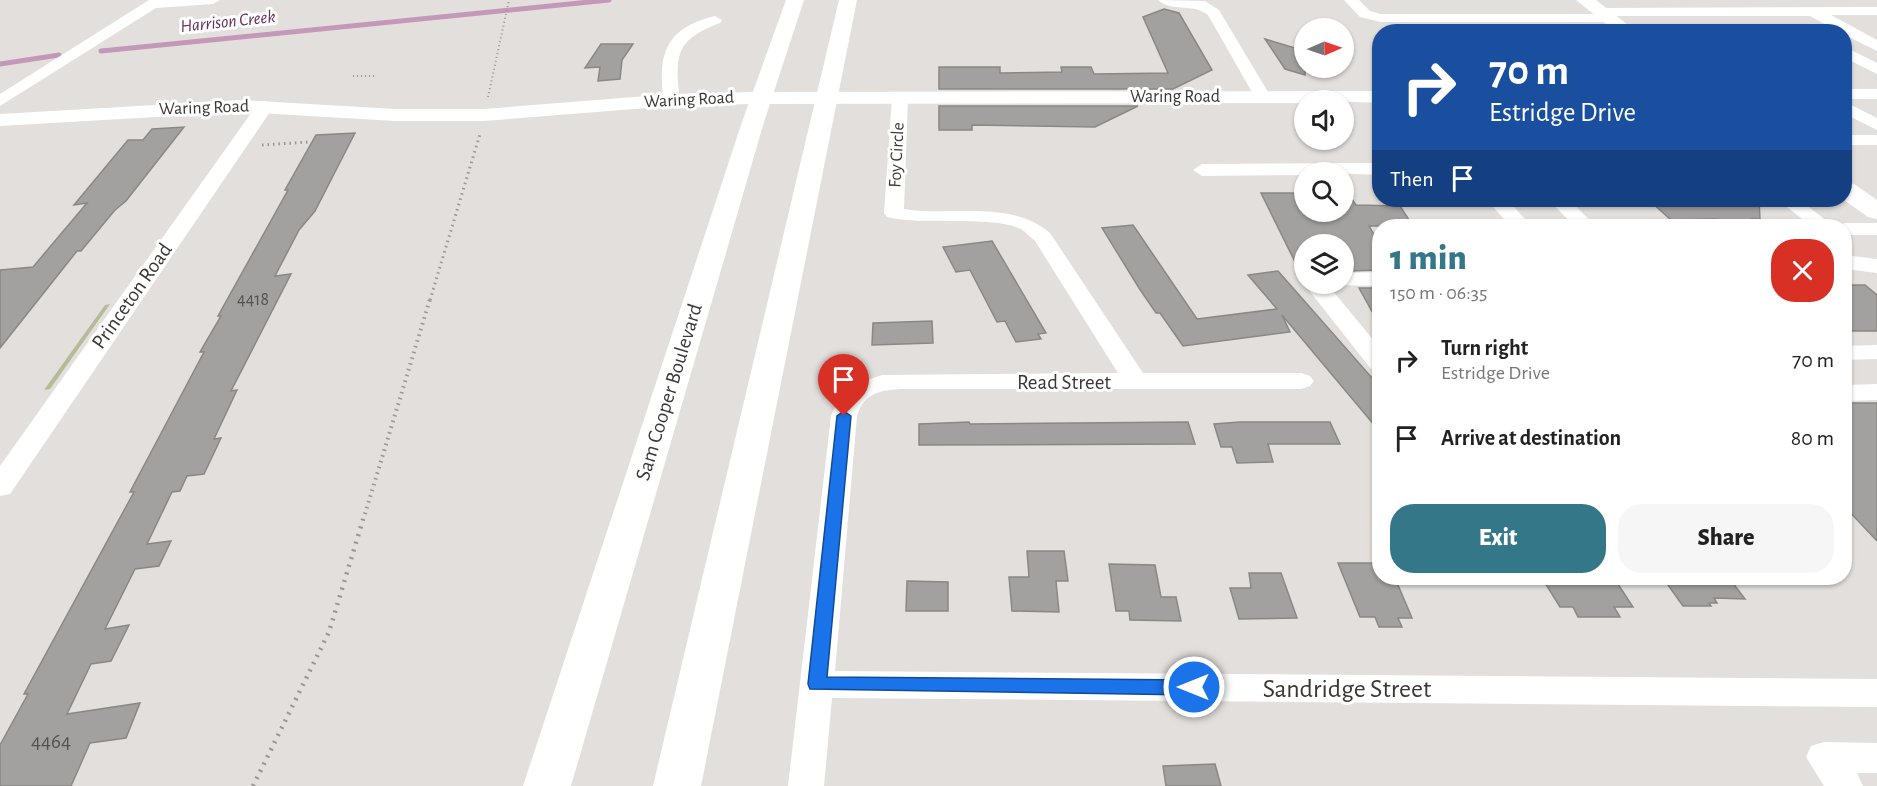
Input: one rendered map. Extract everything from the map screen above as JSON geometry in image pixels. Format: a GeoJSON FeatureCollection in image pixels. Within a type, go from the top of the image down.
{"type":"FeatureCollection","features":[{"type":"Feature","properties":{"kind":"highway","name":"Sam Cooper Boulevard"},"geometry":{"type":"LineString","coordinates":[[547,786],[753,122],[795,0]]}},
{"type":"Feature","properties":{"kind":"highway"},"geometry":{"type":"LineString","coordinates":[[677,786],[848,0]]}},
{"type":"Feature","properties":{"kind":"main road","name":"Waring Road"},"geometry":{"type":"LineString","coordinates":[[0,120],[265,106],[395,115],[484,115],[672,99],[1372,97]]}},
{"type":"Feature","properties":{"kind":"street"},"geometry":{"type":"LineString","coordinates":[[0,101],[156,2],[213,0]]}},
{"type":"Feature","properties":{"kind":"street"},"geometry":{"type":"LineString","coordinates":[[1165,0],[1204,5],[1214,13],[1263,97]]}},
{"type":"Feature","properties":{"kind":"street"},"geometry":{"type":"LineString","coordinates":[[1351,0],[1371,17],[1413,18],[1555,11],[1750,24]]}},
{"type":"Feature","properties":{"kind":"street"},"geometry":{"type":"LineString","coordinates":[[1604,14],[1627,2],[1716,3],[1719,0]]}},
{"type":"Feature","properties":{"kind":"street"},"geometry":{"type":"LineString","coordinates":[[1742,0],[1761,11]]}},
{"type":"Feature","properties":{"kind":"street"},"geometry":{"type":"LineString","coordinates":[[1793,0],[1835,24],[1877,23]]}},
{"type":"Feature","properties":{"kind":"street"},"geometry":{"type":"LineString","coordinates":[[1413,18],[1398,4],[1520,3],[1555,11],[1567,24]]}},
{"type":"Feature","properties":{"kind":"street"},"geometry":{"type":"LineString","coordinates":[[1604,14],[1877,11]]}},
{"type":"Feature","properties":{"kind":"street"},"geometry":{"type":"LineString","coordinates":[[672,99],[669,67],[673,46],[685,32],[715,20]]}},
{"type":"Feature","properties":{"kind":"street"},"geometry":{"type":"LineString","coordinates":[[1852,33],[1877,46]]}},
{"type":"Feature","properties":{"kind":"street"},"geometry":{"type":"LineString","coordinates":[[1852,56],[1877,69]]}},
{"type":"Feature","properties":{"kind":"street"},"geometry":{"type":"LineString","coordinates":[[1856,76],[1877,76]]}},
{"type":"Feature","properties":{"kind":"street"},"geometry":{"type":"LineString","coordinates":[[1852,94],[1877,103]]}},
{"type":"Feature","properties":{"kind":"street","name":"Foy Circle"},"geometry":{"type":"LineString","coordinates":[[900,98],[894,213],[914,218],[1000,219],[1027,224],[1043,237],[1136,382]]}},
{"type":"Feature","properties":{"kind":"street","name":"Princeton Road"},"geometry":{"type":"LineString","coordinates":[[0,487],[265,106]]}},
{"type":"Feature","properties":{"kind":"street"},"geometry":{"type":"LineString","coordinates":[[1852,111],[1877,125]]}},
{"type":"Feature","properties":{"kind":"street"},"geometry":{"type":"LineString","coordinates":[[1852,140],[1877,140]]}},
{"type":"Feature","properties":{"kind":"street"},"geometry":{"type":"LineString","coordinates":[[1202,170],[1372,169]]}},
{"type":"Feature","properties":{"kind":"street"},"geometry":{"type":"LineString","coordinates":[[1503,207],[1515,219]]}},
{"type":"Feature","properties":{"kind":"street"},"geometry":{"type":"LineString","coordinates":[[1566,207],[1578,219]]}},
{"type":"Feature","properties":{"kind":"street"},"geometry":{"type":"LineString","coordinates":[[1797,207],[1813,219]]}},
{"type":"Feature","properties":{"kind":"street"},"geometry":{"type":"LineString","coordinates":[[1852,230],[1877,229]]}},
{"type":"Feature","properties":{"kind":"street"},"geometry":{"type":"LineString","coordinates":[[1852,263],[1877,266]]}},
{"type":"Feature","properties":{"kind":"street"},"geometry":{"type":"LineString","coordinates":[[1354,280],[1372,279]]}},
{"type":"Feature","properties":{"kind":"street"},"geometry":{"type":"LineString","coordinates":[[1323,294],[1372,354]]}},
{"type":"Feature","properties":{"kind":"street"},"geometry":{"type":"LineString","coordinates":[[1852,353],[1877,352]]}},
{"type":"Feature","properties":{"kind":"street","name":"Read Street"},"geometry":{"type":"LineString","coordinates":[[817,684],[844,416],[847,403],[855,393],[881,382],[1301,381]]}},
{"type":"Feature","properties":{"kind":"street"},"geometry":{"type":"LineString","coordinates":[[1852,393],[1877,392]]}},
{"type":"Feature","properties":{"kind":"street"},"geometry":{"type":"LineString","coordinates":[[806,786],[817,684]]}},
{"type":"Feature","properties":{"kind":"street","name":"Sandridge Street"},"geometry":{"type":"LineString","coordinates":[[817,684],[1877,693]]}},
{"type":"Feature","properties":{"kind":"street"},"geometry":{"type":"LineString","coordinates":[[1845,786],[1824,758],[1877,758]]}},
{"type":"Feature","properties":{"kind":"path"},"geometry":{"type":"LineString","coordinates":[[253,786],[328,632],[484,115],[509,0]]}},
{"type":"Feature","properties":{"kind":"path"},"geometry":{"type":"LineString","coordinates":[[353,76],[375,76]]}},
{"type":"Feature","properties":{"kind":"path"},"geometry":{"type":"LineString","coordinates":[[256,145],[309,142]]}},
{"type":"Feature","properties":{"kind":"green space"},"geometry":{"type":"Polygon","coordinates":[[[110,304],[50,389],[44,390],[105,305],[110,304]]]}},
{"type":"Feature","properties":{"kind":"building"},"geometry":{"type":"Polygon","coordinates":[[[1164,9],[1179,13],[1212,70],[1173,89],[939,89],[939,67],[1000,67],[1000,73],[1062,72],[1061,67],[1091,67],[1094,74],[1168,73],[1143,17],[1164,9]]]}},
{"type":"Feature","properties":{"kind":"building"},"geometry":{"type":"Polygon","coordinates":[[[1265,39],[1294,48],[1294,72],[1285,69],[1265,39]]]}},
{"type":"Feature","properties":{"kind":"building"},"geometry":{"type":"Polygon","coordinates":[[[601,44],[633,44],[622,60],[620,79],[598,81],[600,67],[585,68],[601,44]]]}},
{"type":"Feature","properties":{"kind":"building"},"geometry":{"type":"Polygon","coordinates":[[[939,106],[1138,106],[1095,127],[972,125],[972,130],[939,130],[939,106]]]}},
{"type":"Feature","properties":{"kind":"building"},"geometry":{"type":"Polygon","coordinates":[[[184,127],[126,201],[115,210],[81,251],[77,251],[0,348],[0,270],[33,267],[87,203],[74,205],[128,140],[143,140],[152,129],[184,127]]]}},
{"type":"Feature","properties":{"kind":"building"},"geometry":{"type":"Polygon","coordinates":[[[355,133],[315,211],[299,230],[275,276],[291,274],[231,391],[237,390],[214,439],[221,438],[204,474],[187,476],[180,491],[172,492],[147,544],[171,541],[159,566],[135,569],[105,629],[129,625],[111,661],[91,664],[67,714],[140,703],[126,738],[90,743],[71,786],[0,786],[0,745],[28,694],[24,694],[134,492],[130,492],[204,352],[200,352],[221,316],[218,316],[288,190],[285,190],[316,135],[355,133]]]}},
{"type":"Feature","properties":{"kind":"building"},"geometry":{"type":"Polygon","coordinates":[[[1261,193],[1294,193],[1294,222],[1354,222],[1354,202],[1356,205],[1372,207],[1401,207],[1408,219],[1372,219],[1372,226],[1369,226],[1372,231],[1372,270],[1354,271],[1354,234],[1294,234],[1294,260],[1261,193]]]}},
{"type":"Feature","properties":{"kind":"building"},"geometry":{"type":"Polygon","coordinates":[[[1657,207],[1759,207],[1760,219],[1670,219],[1657,207]]]}},
{"type":"Feature","properties":{"kind":"building"},"geometry":{"type":"Polygon","coordinates":[[[1133,225],[1197,319],[1277,309],[1248,275],[1278,271],[1294,289],[1294,294],[1298,294],[1372,378],[1372,422],[1282,315],[1290,332],[1183,346],[1139,288],[1102,228],[1133,225]]]}},
{"type":"Feature","properties":{"kind":"building"},"geometry":{"type":"Polygon","coordinates":[[[992,241],[1046,333],[1038,334],[1041,339],[1016,342],[1005,321],[997,322],[970,270],[956,272],[943,247],[992,241]]]}},
{"type":"Feature","properties":{"kind":"building"},"geometry":{"type":"Polygon","coordinates":[[[1852,285],[1865,285],[1877,295],[1877,331],[1852,331],[1852,285]]]}},
{"type":"Feature","properties":{"kind":"building"},"geometry":{"type":"Polygon","coordinates":[[[1359,288],[1372,288],[1372,312],[1359,288]]]}},
{"type":"Feature","properties":{"kind":"building"},"geometry":{"type":"Polygon","coordinates":[[[932,321],[933,343],[872,345],[873,323],[932,321]]]}},
{"type":"Feature","properties":{"kind":"building"},"geometry":{"type":"Polygon","coordinates":[[[1852,403],[1877,403],[1877,541],[1852,514],[1852,403]]]}},
{"type":"Feature","properties":{"kind":"building"},"geometry":{"type":"Polygon","coordinates":[[[969,422],[970,424],[1188,422],[1195,444],[919,445],[919,424],[969,422]]]}},
{"type":"Feature","properties":{"kind":"building"},"geometry":{"type":"Polygon","coordinates":[[[1330,422],[1340,444],[1268,444],[1273,462],[1237,463],[1232,447],[1221,447],[1214,424],[1330,422]]]}},
{"type":"Feature","properties":{"kind":"building"},"geometry":{"type":"Polygon","coordinates":[[[1027,551],[1064,551],[1068,581],[1056,581],[1059,612],[1012,611],[1009,577],[1029,577],[1027,551]]]}},
{"type":"Feature","properties":{"kind":"building"},"geometry":{"type":"Polygon","coordinates":[[[1338,563],[1372,563],[1372,585],[1398,585],[1412,618],[1398,618],[1402,627],[1379,627],[1375,617],[1360,617],[1338,563]]]}},
{"type":"Feature","properties":{"kind":"building"},"geometry":{"type":"Polygon","coordinates":[[[1109,564],[1155,565],[1161,597],[1176,597],[1181,621],[1130,620],[1129,611],[1116,611],[1109,564]]]}},
{"type":"Feature","properties":{"kind":"building"},"geometry":{"type":"Polygon","coordinates":[[[1249,573],[1281,573],[1297,618],[1239,619],[1230,588],[1251,588],[1249,573]]]}},
{"type":"Feature","properties":{"kind":"building"},"geometry":{"type":"Polygon","coordinates":[[[907,581],[948,582],[948,611],[906,611],[907,581]]]}},
{"type":"Feature","properties":{"kind":"building"},"geometry":{"type":"Polygon","coordinates":[[[1546,585],[1619,585],[1633,607],[1614,607],[1620,617],[1578,617],[1573,607],[1560,607],[1546,585]]]}},
{"type":"Feature","properties":{"kind":"building"},"geometry":{"type":"Polygon","coordinates":[[[1668,585],[1734,585],[1745,599],[1714,598],[1717,603],[1709,603],[1711,606],[1683,606],[1668,585]]]}},
{"type":"Feature","properties":{"kind":"building"},"geometry":{"type":"Polygon","coordinates":[[[1215,764],[1221,786],[1166,786],[1163,766],[1215,764]]]}},
{"type":"Feature","properties":{"kind":"waterway","name":"Harrison Creek"},"geometry":{"type":"LineString","coordinates":[[101,51],[609,0]]}},
{"type":"Feature","properties":{"kind":"waterway","name":"Harrison Creek"},"geometry":{"type":"LineString","coordinates":[[0,64],[59,55]]}},
{"type":"Feature","properties":{"kind":"route"},"geometry":{"type":"LineString","coordinates":[[844,416],[817,684],[1194,687]]}}]}
